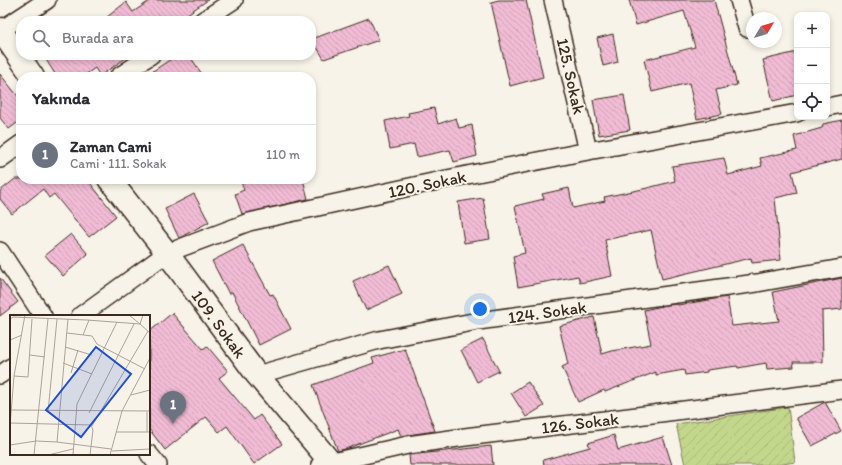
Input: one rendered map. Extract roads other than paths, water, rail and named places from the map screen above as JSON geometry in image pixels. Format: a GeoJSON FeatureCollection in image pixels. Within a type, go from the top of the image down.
{"type":"FeatureCollection","features":[{"type":"Feature","properties":{"kind":"street"},"geometry":{"type":"LineString","coordinates":[[21,16],[47,0]]}},
{"type":"Feature","properties":{"kind":"street"},"geometry":{"type":"LineString","coordinates":[[210,16],[234,0]]}},
{"type":"Feature","properties":{"kind":"street","name":"125. Sokak"},"geometry":{"type":"LineString","coordinates":[[553,0],[588,151]]}},
{"type":"Feature","properties":{"kind":"street"},"geometry":{"type":"LineString","coordinates":[[739,0],[746,24]]}},
{"type":"Feature","properties":{"kind":"street"},"geometry":{"type":"LineString","coordinates":[[16,19],[0,29],[16,52]]}},
{"type":"Feature","properties":{"kind":"street"},"geometry":{"type":"LineString","coordinates":[[22,60],[30,72]]}},
{"type":"Feature","properties":{"kind":"street"},"geometry":{"type":"LineString","coordinates":[[126,72],[144,60]]}},
{"type":"Feature","properties":{"kind":"street"},"geometry":{"type":"LineString","coordinates":[[830,106],[842,104]]}},
{"type":"Feature","properties":{"kind":"street","name":"120. Sokak"},"geometry":{"type":"LineString","coordinates":[[81,315],[167,253],[249,222],[442,180],[588,151],[794,114]]}},
{"type":"Feature","properties":{"kind":"street"},"geometry":{"type":"LineString","coordinates":[[0,159],[16,148]]}},
{"type":"Feature","properties":{"kind":"street","name":"109. Sokak"},"geometry":{"type":"LineString","coordinates":[[113,184],[167,253],[256,375],[328,464]]}},
{"type":"Feature","properties":{"kind":"street"},"geometry":{"type":"LineString","coordinates":[[0,250],[42,315]]}},
{"type":"Feature","properties":{"kind":"street","name":"124. Sokak"},"geometry":{"type":"LineString","coordinates":[[256,375],[379,340],[478,322],[757,282],[842,268]]}},
{"type":"Feature","properties":{"kind":"street"},"geometry":{"type":"LineString","coordinates":[[0,375],[10,368]]}},
{"type":"Feature","properties":{"kind":"street","name":"126. Sokak"},"geometry":{"type":"LineString","coordinates":[[328,464],[408,445],[842,390]]}},
{"type":"Feature","properties":{"kind":"street"},"geometry":{"type":"LineString","coordinates":[[150,455],[158,465]]}},
{"type":"Feature","properties":{"kind":"place","name":"Zaman Cami"},"geometry":{"type":"Point","coordinates":[173,424]}}]}
